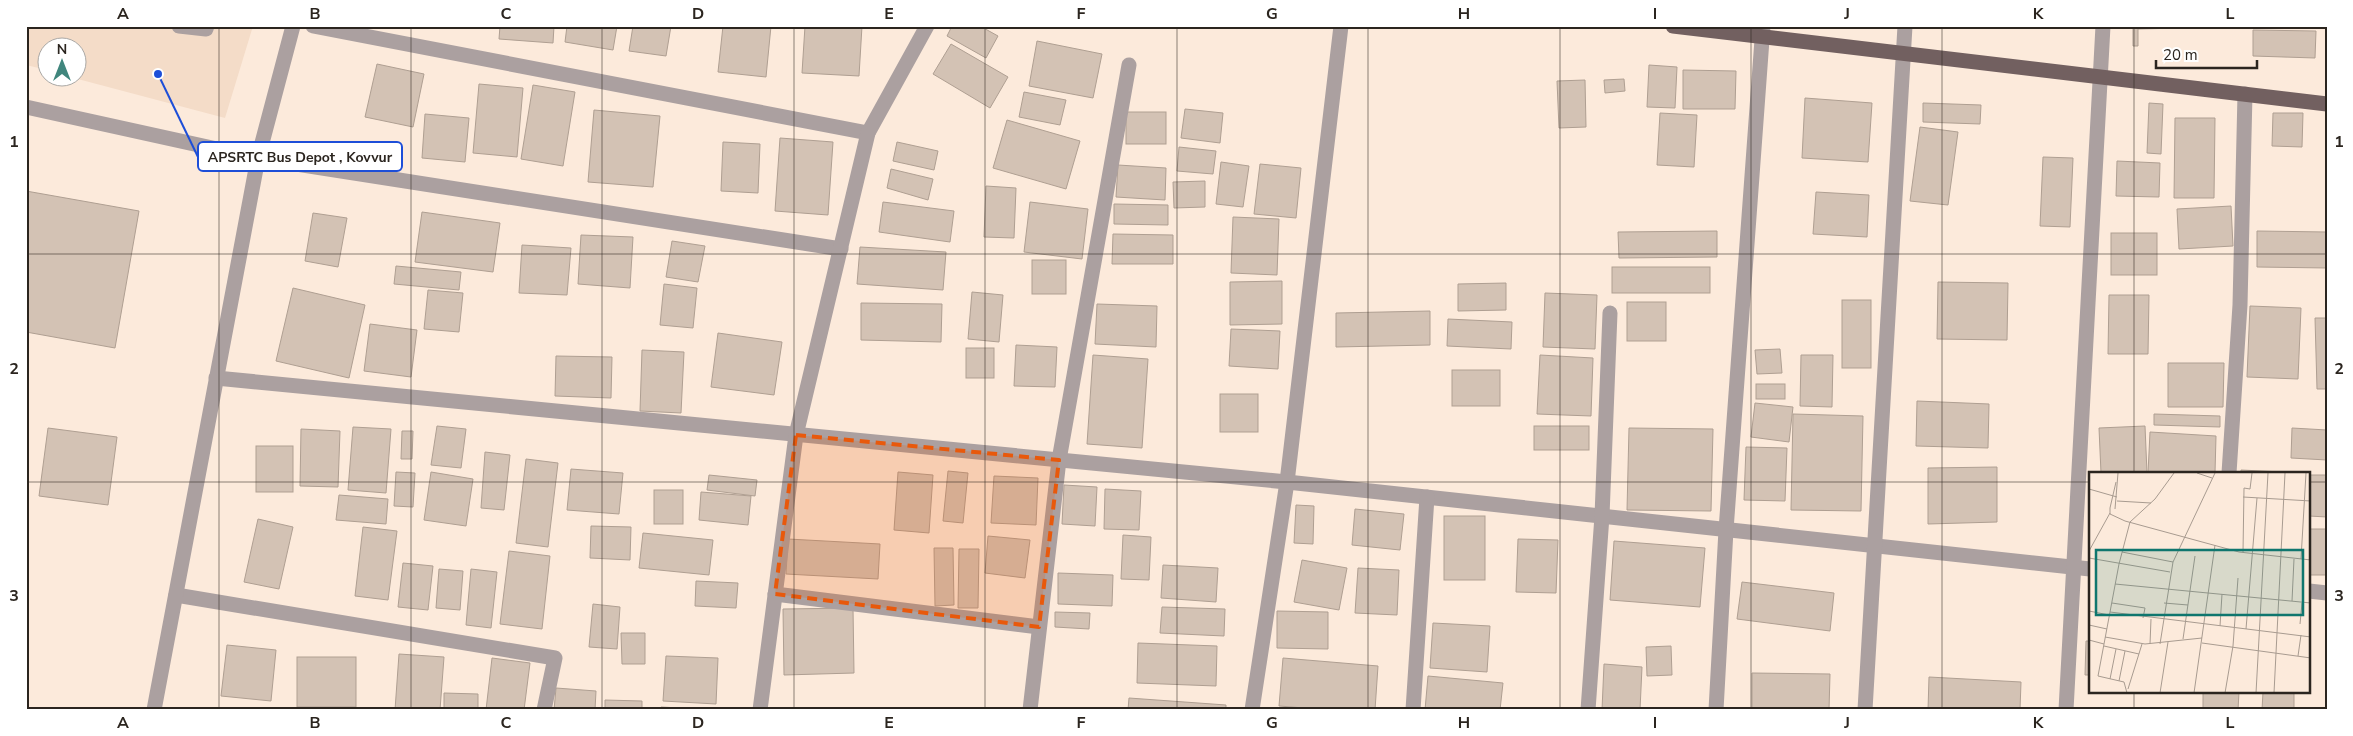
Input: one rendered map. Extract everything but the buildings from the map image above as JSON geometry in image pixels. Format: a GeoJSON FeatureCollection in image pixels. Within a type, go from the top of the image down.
{"type":"FeatureCollection","features":[{"type":"Feature","properties":{"kind":"main road"},"geometry":{"type":"LineString","coordinates":[[1672,26],[1763,32],[1904,54],[2327,104]]}},
{"type":"Feature","properties":{"kind":"street"},"geometry":{"type":"LineString","coordinates":[[179,26],[206,29],[207,26]]}},
{"type":"Feature","properties":{"kind":"street"},"geometry":{"type":"LineString","coordinates":[[159,709],[176,595],[258,158],[293,26]]}},
{"type":"Feature","properties":{"kind":"street"},"geometry":{"type":"LineString","coordinates":[[313,26],[868,133]]}},
{"type":"Feature","properties":{"kind":"street"},"geometry":{"type":"LineString","coordinates":[[760,710],[796,434],[868,133],[927,26]]}},
{"type":"Feature","properties":{"kind":"street"},"geometry":{"type":"LineString","coordinates":[[1252,710],[1287,482],[1341,26]]}},
{"type":"Feature","properties":{"kind":"street"},"geometry":{"type":"LineString","coordinates":[[1865,710],[1905,26]]}},
{"type":"Feature","properties":{"kind":"street"},"geometry":{"type":"LineString","coordinates":[[2066,710],[2103,26]]}},
{"type":"Feature","properties":{"kind":"street"},"geometry":{"type":"LineString","coordinates":[[1716,710],[1726,530],[1763,32]]}},
{"type":"Feature","properties":{"kind":"street"},"geometry":{"type":"LineString","coordinates":[[1030,710],[1059,460],[1129,65]]}},
{"type":"Feature","properties":{"kind":"street"},"geometry":{"type":"LineString","coordinates":[[2229,472],[2240,305],[2245,94]]}},
{"type":"Feature","properties":{"kind":"street"},"geometry":{"type":"LineString","coordinates":[[26,108],[258,158],[841,249]]}},
{"type":"Feature","properties":{"kind":"street"},"geometry":{"type":"LineString","coordinates":[[1588,710],[1602,516],[1610,312]]}},
{"type":"Feature","properties":{"kind":"street"},"geometry":{"type":"LineString","coordinates":[[216,378],[1287,482],[2089,569]]}},
{"type":"Feature","properties":{"kind":"street"},"geometry":{"type":"LineString","coordinates":[[1413,710],[1427,497]]}},
{"type":"Feature","properties":{"kind":"street"},"geometry":{"type":"LineString","coordinates":[[2310,591],[2327,593]]}},
{"type":"Feature","properties":{"kind":"street"},"geometry":{"type":"LineString","coordinates":[[775,594],[1039,627]]}},
{"type":"Feature","properties":{"kind":"street"},"geometry":{"type":"LineString","coordinates":[[176,595],[554,658],[544,710]]}},
{"type":"Feature","properties":{"kind":"highlighted area"},"geometry":{"type":"Polygon","coordinates":[[[796,435],[1059,460],[1039,627],[775,594],[796,435]]]}},
{"type":"Feature","properties":{"kind":"shaded area"},"geometry":{"type":"Polygon","coordinates":[[[26,26],[253,26],[225,118],[88,82],[88,38],[38,38],[38,68],[26,65],[26,26]]]}},
{"type":"Feature","properties":{"kind":"place","name":"APSRTC Bus Depot , Kovvur"},"geometry":{"type":"Point","coordinates":[158,74]}}]}
